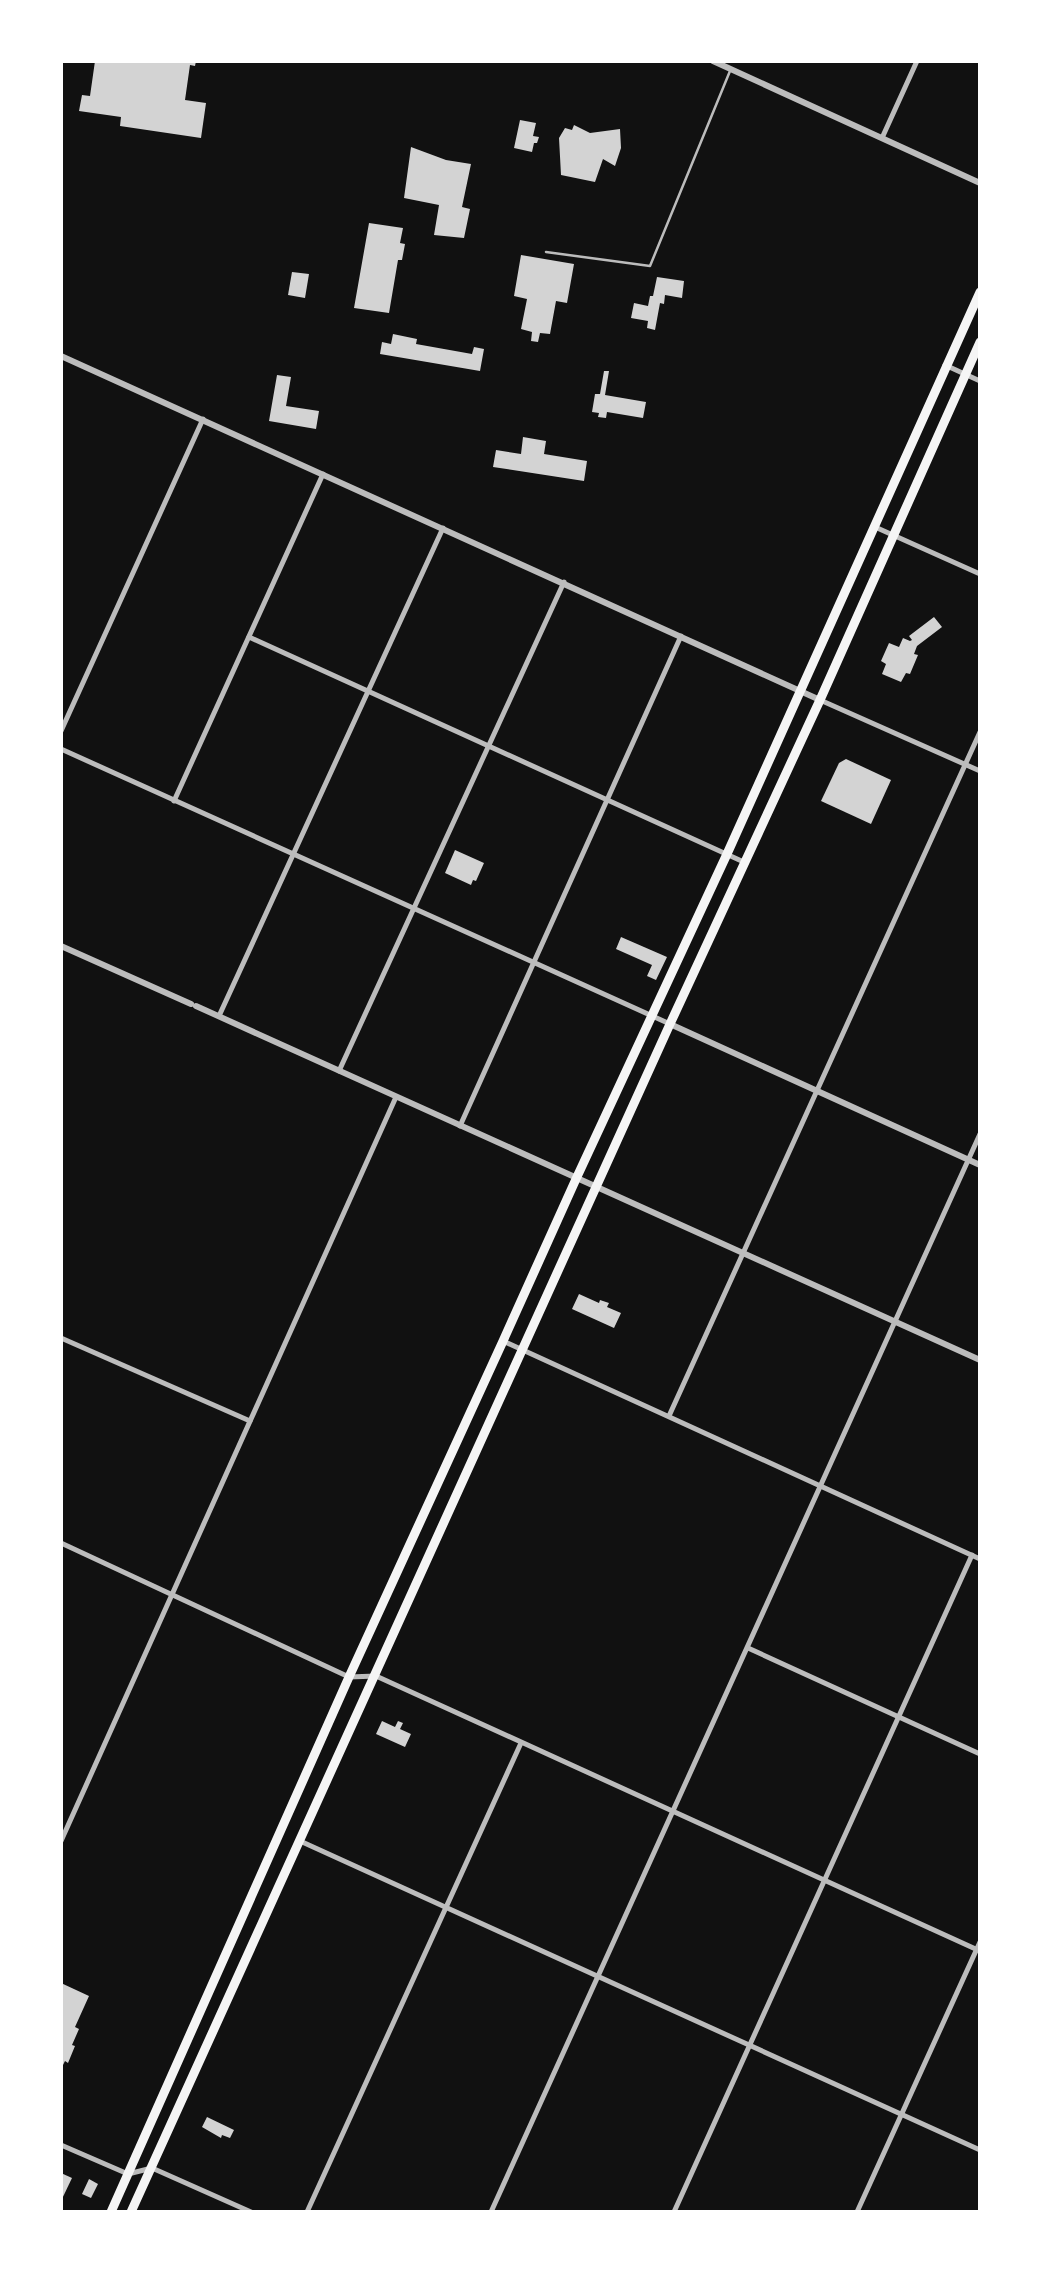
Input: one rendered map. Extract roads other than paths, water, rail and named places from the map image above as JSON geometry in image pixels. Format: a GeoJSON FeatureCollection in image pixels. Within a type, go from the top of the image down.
{"type":"FeatureCollection","features":[{"type":"Feature","properties":{"kind":"highway"},"geometry":{"type":"LineString","coordinates":[[111,2212],[349,1677],[727,854],[980,292]]}},
{"type":"Feature","properties":{"kind":"highway"},"geometry":{"type":"LineString","coordinates":[[131,2212],[670,1024],[746,863],[980,342]]}},
{"type":"Feature","properties":{"kind":"street"},"geometry":{"type":"LineString","coordinates":[[713,61],[980,183]]}},
{"type":"Feature","properties":{"kind":"street"},"geometry":{"type":"LineString","coordinates":[[731,69],[735,61]]}},
{"type":"Feature","properties":{"kind":"street"},"geometry":{"type":"LineString","coordinates":[[881,138],[917,61]]}},
{"type":"Feature","properties":{"kind":"street"},"geometry":{"type":"LineString","coordinates":[[61,356],[980,771]]}},
{"type":"Feature","properties":{"kind":"street"},"geometry":{"type":"LineString","coordinates":[[945,365],[980,381]]}},
{"type":"Feature","properties":{"kind":"street"},"geometry":{"type":"LineString","coordinates":[[61,731],[203,419]]}},
{"type":"Feature","properties":{"kind":"street"},"geometry":{"type":"LineString","coordinates":[[174,801],[323,474]]}},
{"type":"Feature","properties":{"kind":"street"},"geometry":{"type":"LineString","coordinates":[[874,527],[980,574]]}},
{"type":"Feature","properties":{"kind":"street"},"geometry":{"type":"LineString","coordinates":[[219,1016],[443,528]]}},
{"type":"Feature","properties":{"kind":"street"},"geometry":{"type":"LineString","coordinates":[[339,1071],[564,582]]}},
{"type":"Feature","properties":{"kind":"street"},"geometry":{"type":"LineString","coordinates":[[460,1126],[681,636]]}},
{"type":"Feature","properties":{"kind":"street"},"geometry":{"type":"LineString","coordinates":[[249,637],[746,863]]}},
{"type":"Feature","properties":{"kind":"street"},"geometry":{"type":"LineString","coordinates":[[669,1416],[980,732]]}},
{"type":"Feature","properties":{"kind":"street"},"geometry":{"type":"LineString","coordinates":[[61,749],[980,1164]]}},
{"type":"Feature","properties":{"kind":"street"},"geometry":{"type":"LineString","coordinates":[[61,946],[980,1360]]}},
{"type":"Feature","properties":{"kind":"street"},"geometry":{"type":"LineString","coordinates":[[61,1842],[396,1097]]}},
{"type":"Feature","properties":{"kind":"street"},"geometry":{"type":"LineString","coordinates":[[491,2212],[980,1134]]}},
{"type":"Feature","properties":{"kind":"street"},"geometry":{"type":"LineString","coordinates":[[61,1338],[250,1421]]}},
{"type":"Feature","properties":{"kind":"street"},"geometry":{"type":"LineString","coordinates":[[503,1342],[980,1559]]}},
{"type":"Feature","properties":{"kind":"street"},"geometry":{"type":"LineString","coordinates":[[61,1542],[349,1677],[376,1676],[978,1950]]}},
{"type":"Feature","properties":{"kind":"street"},"geometry":{"type":"LineString","coordinates":[[682,2212],[675,2210],[972,1555]]}},
{"type":"Feature","properties":{"kind":"street"},"geometry":{"type":"LineString","coordinates":[[748,1648],[980,1754]]}},
{"type":"Feature","properties":{"kind":"street"},"geometry":{"type":"LineString","coordinates":[[307,2212],[521,1743]]}},
{"type":"Feature","properties":{"kind":"street"},"geometry":{"type":"LineString","coordinates":[[61,1816],[70,1820]]}},
{"type":"Feature","properties":{"kind":"street"},"geometry":{"type":"LineString","coordinates":[[300,1841],[980,2150]]}},
{"type":"Feature","properties":{"kind":"street"},"geometry":{"type":"LineString","coordinates":[[857,2212],[980,1942]]}},
{"type":"Feature","properties":{"kind":"street"},"geometry":{"type":"LineString","coordinates":[[61,2145],[128,2174],[152,2168],[251,2212]]}},
{"type":"Feature","properties":{"kind":"lane"},"geometry":{"type":"LineString","coordinates":[[546,252],[650,266],[731,69]]}}]}
